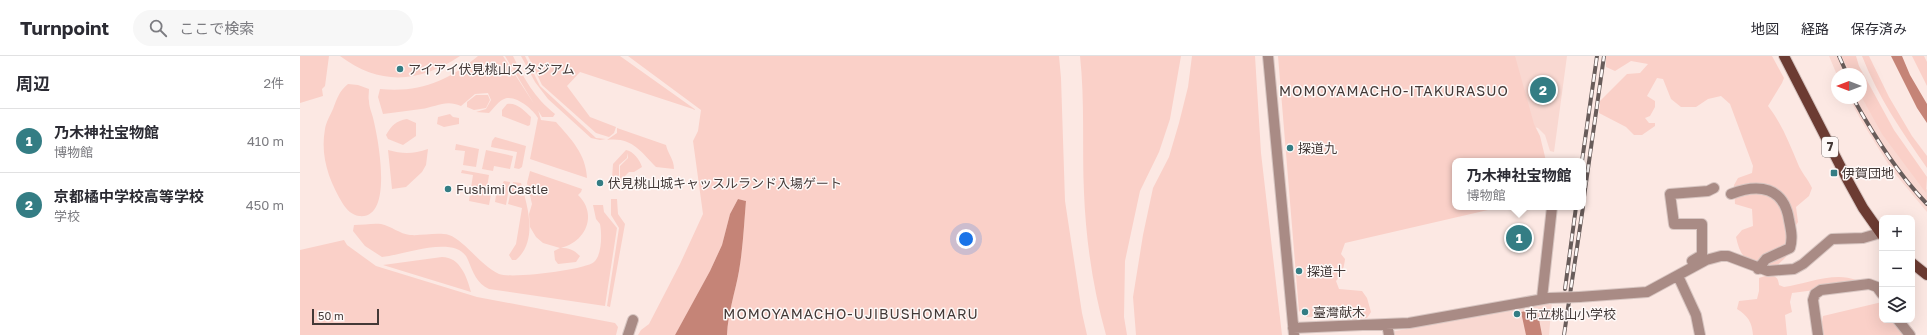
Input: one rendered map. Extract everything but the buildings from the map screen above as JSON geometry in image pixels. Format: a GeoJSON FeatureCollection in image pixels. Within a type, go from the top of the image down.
{"type":"FeatureCollection","features":[{"type":"Feature","properties":{"kind":"main road","name":"7"},"geometry":{"type":"LineString","coordinates":[[1784,56],[1847,179],[1879,231]]}},
{"type":"Feature","properties":{"kind":"main road"},"geometry":{"type":"LineString","coordinates":[[1915,265],[1927,275]]}},
{"type":"Feature","properties":{"kind":"street"},"geometry":{"type":"LineString","coordinates":[[1268,56],[1293,331],[1409,323],[1546,298],[1648,292],[1706,260],[1721,256],[1728,256],[1768,271],[1794,269],[1803,264],[1832,239],[1863,238],[1879,234]]}},
{"type":"Feature","properties":{"kind":"street"},"geometry":{"type":"LineString","coordinates":[[1690,269],[1687,264],[1702,255],[1702,224],[1674,224],[1670,194],[1708,191],[1714,188]]}},
{"type":"Feature","properties":{"kind":"street"},"geometry":{"type":"LineString","coordinates":[[1731,194],[1744,189],[1762,189],[1774,192],[1781,198],[1787,208],[1792,239],[1790,248],[1766,259],[1758,268]]}},
{"type":"Feature","properties":{"kind":"street"},"geometry":{"type":"LineString","coordinates":[[1546,298],[1552,210]]}},
{"type":"Feature","properties":{"kind":"street"},"geometry":{"type":"LineString","coordinates":[[1678,276],[1696,315],[1700,335]]}},
{"type":"Feature","properties":{"kind":"street"},"geometry":{"type":"LineString","coordinates":[[1818,335],[1812,300],[1815,294],[1821,290],[1869,284],[1877,287],[1879,290]]}},
{"type":"Feature","properties":{"kind":"street"},"geometry":{"type":"LineString","coordinates":[[628,335],[633,320]]}},
{"type":"Feature","properties":{"kind":"street"},"geometry":{"type":"LineString","coordinates":[[1900,323],[1910,335]]}},
{"type":"Feature","properties":{"kind":"street"},"geometry":{"type":"LineString","coordinates":[[1387,324],[1389,335]]}},
{"type":"Feature","properties":{"kind":"shaded area"},"geometry":{"type":"Polygon","coordinates":[[[300,56],[329,56],[325,86],[322,89],[323,96],[300,103],[300,56]]]}},
{"type":"Feature","properties":{"kind":"shaded area","name":"アイアイ伏見桃山スタジアム"},"geometry":{"type":"Polygon","coordinates":[[[340,56],[460,56],[430,72],[415,76],[400,77],[385,76],[370,72],[355,66],[340,56]]]}},
{"type":"Feature","properties":{"kind":"shaded area"},"geometry":{"type":"Polygon","coordinates":[[[478,56],[503,56],[538,110],[541,120],[556,122],[577,147],[584,162],[587,178],[530,159],[538,118],[527,106],[512,98],[502,100],[489,113],[476,112],[486,109],[491,100],[488,93],[475,94],[461,106],[446,103],[421,109],[383,114],[378,97],[380,89],[408,89],[433,83],[456,72],[478,56]]]}},
{"type":"Feature","properties":{"kind":"shaded area"},"geometry":{"type":"Polygon","coordinates":[[[505,56],[513,56],[536,95],[555,114],[553,117],[542,117],[505,56]]]}},
{"type":"Feature","properties":{"kind":"shaded area"},"geometry":{"type":"Polygon","coordinates":[[[521,56],[525,56],[540,86],[596,138],[606,139],[600,140],[591,138],[548,99],[535,82],[521,56]]]}},
{"type":"Feature","properties":{"kind":"shaded area"},"geometry":{"type":"Polygon","coordinates":[[[528,56],[620,56],[696,110],[580,72],[567,86],[590,117],[616,127],[614,133],[609,137],[596,133],[542,85],[528,56]]]}},
{"type":"Feature","properties":{"kind":"shaded area"},"geometry":{"type":"Polygon","coordinates":[[[628,56],[1059,56],[1065,201],[1082,313],[1087,335],[727,335],[730,311],[742,254],[746,201],[738,199],[730,214],[722,245],[710,271],[675,335],[638,335],[641,330],[649,324],[680,264],[703,214],[693,141],[698,131],[701,110],[628,56]]]}},
{"type":"Feature","properties":{"kind":"shaded area"},"geometry":{"type":"Polygon","coordinates":[[[1080,56],[1181,56],[1170,119],[1159,152],[1140,191],[1125,261],[1124,317],[1127,335],[1106,335],[1094,283],[1088,247],[1085,211],[1080,56]]]}},
{"type":"Feature","properties":{"kind":"shaded area"},"geometry":{"type":"Polygon","coordinates":[[[1192,56],[1255,56],[1261,153],[1282,335],[1136,335],[1133,297],[1143,235],[1153,188],[1169,157],[1179,123],[1188,87],[1192,56]]]}},
{"type":"Feature","properties":{"kind":"shaded area"},"geometry":{"type":"Polygon","coordinates":[[[1278,56],[1515,56],[1545,158],[1452,158],[1452,210],[1488,210],[1345,243],[1341,254],[1345,259],[1344,265],[1336,281],[1339,289],[1362,291],[1367,298],[1371,312],[1367,318],[1307,317],[1299,311],[1278,56]]]}},
{"type":"Feature","properties":{"kind":"shaded area"},"geometry":{"type":"Polygon","coordinates":[[[1514,56],[1567,56],[1554,152],[1550,151],[1545,135],[1538,128],[1534,127],[1514,56]]]}},
{"type":"Feature","properties":{"kind":"shaded area"},"geometry":{"type":"Polygon","coordinates":[[[1606,56],[1772,56],[1784,78],[1768,106],[1781,127],[1799,167],[1812,188],[1809,196],[1796,207],[1798,222],[1793,232],[1793,244],[1791,251],[1775,267],[1753,264],[1744,257],[1738,245],[1736,237],[1742,230],[1753,226],[1752,209],[1735,204],[1734,185],[1738,178],[1752,173],[1753,166],[1730,104],[1721,96],[1708,99],[1696,107],[1681,107],[1671,99],[1663,79],[1657,78],[1647,96],[1655,101],[1655,107],[1650,116],[1645,118],[1649,123],[1655,123],[1655,126],[1642,135],[1634,135],[1626,127],[1599,113],[1600,101],[1627,74],[1640,73],[1648,64],[1631,61],[1615,71],[1606,67],[1606,56]]]}},
{"type":"Feature","properties":{"kind":"shaded area"},"geometry":{"type":"Polygon","coordinates":[[[1829,56],[1845,56],[1850,68],[1834,68],[1829,56]]]}},
{"type":"Feature","properties":{"kind":"shaded area"},"geometry":{"type":"Polygon","coordinates":[[[1842,56],[1856,56],[1860,68],[1848,68],[1842,56]]]}},
{"type":"Feature","properties":{"kind":"shaded area"},"geometry":{"type":"Polygon","coordinates":[[[1862,56],[1869,56],[1889,97],[1912,136],[1927,156],[1927,168],[1883,100],[1862,56]]]}},
{"type":"Feature","properties":{"kind":"shaded area"},"geometry":{"type":"Polygon","coordinates":[[[1891,56],[1902,56],[1910,75],[1927,104],[1927,123],[1917,108],[1891,56]]]}},
{"type":"Feature","properties":{"kind":"shaded area"},"geometry":{"type":"Polygon","coordinates":[[[1912,56],[1924,56],[1927,62],[1927,86],[1912,56]]]}},
{"type":"Feature","properties":{"kind":"shaded area"},"geometry":{"type":"Polygon","coordinates":[[[1867,81],[1894,130],[1927,177],[1926,193],[1882,134],[1865,104],[1867,104],[1867,81]]]}},
{"type":"Feature","properties":{"kind":"shaded area"},"geometry":{"type":"Polygon","coordinates":[[[348,84],[358,85],[369,89],[369,104],[376,131],[380,160],[380,192],[377,205],[370,214],[359,216],[354,215],[348,210],[338,195],[327,168],[324,149],[326,124],[342,89],[348,84]]]}},
{"type":"Feature","properties":{"kind":"shaded area"},"geometry":{"type":"Polygon","coordinates":[[[476,95],[488,95],[490,100],[486,108],[474,110],[467,107],[467,102],[476,95]]]}},
{"type":"Feature","properties":{"kind":"shaded area"},"geometry":{"type":"Polygon","coordinates":[[[1867,98],[1927,190],[1927,212],[1892,170],[1852,104],[1867,104],[1867,98]]]}},
{"type":"Feature","properties":{"kind":"shaded area"},"geometry":{"type":"Polygon","coordinates":[[[507,104],[514,104],[526,112],[531,117],[530,125],[528,126],[502,116],[502,110],[507,104]]]}},
{"type":"Feature","properties":{"kind":"shaded area"},"geometry":{"type":"Polygon","coordinates":[[[450,114],[453,117],[459,118],[459,124],[444,127],[437,124],[438,117],[450,114]]]}},
{"type":"Feature","properties":{"kind":"shaded area"},"geometry":{"type":"Polygon","coordinates":[[[407,119],[416,123],[416,136],[403,145],[388,139],[386,135],[392,126],[397,122],[407,119]]]}},
{"type":"Feature","properties":{"kind":"shaded area"},"geometry":{"type":"Polygon","coordinates":[[[617,128],[666,145],[673,162],[674,169],[656,167],[635,146],[629,143],[616,140],[607,140],[617,133],[617,128]]]}},
{"type":"Feature","properties":{"kind":"shaded area"},"geometry":{"type":"Polygon","coordinates":[[[495,137],[526,146],[522,167],[519,169],[514,168],[517,152],[491,147],[492,141],[495,137]]]}},
{"type":"Feature","properties":{"kind":"shaded area"},"geometry":{"type":"Polygon","coordinates":[[[456,144],[479,149],[476,167],[463,165],[465,151],[455,150],[456,144]]]}},
{"type":"Feature","properties":{"kind":"shaded area"},"geometry":{"type":"Polygon","coordinates":[[[428,149],[426,165],[422,172],[406,187],[392,189],[388,150],[408,153],[428,149]]]}},
{"type":"Feature","properties":{"kind":"shaded area"},"geometry":{"type":"Polygon","coordinates":[[[486,150],[513,156],[510,169],[494,166],[493,171],[482,169],[486,150]]]}},
{"type":"Feature","properties":{"kind":"shaded area"},"geometry":{"type":"Polygon","coordinates":[[[626,150],[636,156],[642,167],[634,172],[629,172],[625,176],[625,182],[620,182],[620,166],[628,158],[627,153],[627,158],[619,165],[619,179],[612,179],[613,164],[626,150]]]}},
{"type":"Feature","properties":{"kind":"shaded area"},"geometry":{"type":"Polygon","coordinates":[[[462,170],[489,175],[487,188],[492,189],[489,205],[469,201],[473,175],[461,173],[462,170]]]}},
{"type":"Feature","properties":{"kind":"shaded area"},"geometry":{"type":"Polygon","coordinates":[[[530,171],[582,189],[578,195],[584,202],[587,210],[588,219],[586,226],[583,234],[577,240],[570,245],[561,248],[571,249],[578,254],[580,256],[576,262],[558,264],[555,260],[554,251],[560,248],[543,243],[536,237],[530,227],[529,214],[532,204],[527,183],[530,171]]]}},
{"type":"Feature","properties":{"kind":"shaded area"},"geometry":{"type":"Polygon","coordinates":[[[504,181],[510,182],[506,205],[495,202],[497,189],[499,189],[504,181]]]}},
{"type":"Feature","properties":{"kind":"shaded area"},"geometry":{"type":"Polygon","coordinates":[[[513,182],[521,183],[529,223],[527,243],[523,252],[516,260],[512,260],[509,255],[516,244],[522,208],[508,204],[513,182]]]}},
{"type":"Feature","properties":{"kind":"shaded area"},"geometry":{"type":"Polygon","coordinates":[[[611,199],[617,199],[618,214],[625,224],[610,307],[607,306],[619,228],[611,215],[611,199]]]}},
{"type":"Feature","properties":{"kind":"shaded area"},"geometry":{"type":"Polygon","coordinates":[[[738,199],[746,201],[742,254],[730,311],[727,335],[675,335],[710,271],[722,245],[730,214],[738,199]]]}},
{"type":"Feature","properties":{"kind":"shaded area"},"geometry":{"type":"Polygon","coordinates":[[[593,205],[603,205],[604,212],[617,228],[605,306],[489,289],[478,281],[468,260],[462,252],[453,248],[429,248],[382,257],[365,246],[353,231],[354,225],[381,224],[410,235],[449,235],[461,242],[486,265],[499,274],[532,275],[577,268],[588,265],[597,259],[601,244],[601,233],[600,224],[596,219],[593,205]]]}},
{"type":"Feature","properties":{"kind":"shaded area"},"geometry":{"type":"Polygon","coordinates":[[[344,240],[347,245],[376,266],[477,297],[615,323],[618,327],[616,335],[300,335],[300,250],[344,240]]]}},
{"type":"Feature","properties":{"kind":"shaded area"},"geometry":{"type":"Polygon","coordinates":[[[442,257],[454,260],[458,264],[465,274],[471,292],[383,265],[442,257]]]}},
{"type":"Feature","properties":{"kind":"shaded area"},"geometry":{"type":"Polygon","coordinates":[[[1768,275],[1776,277],[1779,285],[1784,287],[1830,277],[1856,280],[1853,283],[1826,284],[1815,290],[1792,293],[1790,302],[1792,312],[1785,315],[1787,335],[1753,335],[1752,326],[1749,320],[1737,309],[1739,301],[1757,299],[1759,291],[1759,278],[1768,275]]]}},
{"type":"Feature","properties":{"kind":"shaded area","name":"市立桃山小学校"},"geometry":{"type":"Polygon","coordinates":[[[1552,301],[1549,335],[1392,335],[1391,332],[1552,301]]]}},
{"type":"Feature","properties":{"kind":"shaded area"},"geometry":{"type":"Polygon","coordinates":[[[1879,303],[1879,323],[1904,323],[1903,331],[1906,335],[1822,335],[1821,327],[1823,316],[1879,303]]]}},
{"type":"Feature","properties":{"kind":"shaded area"},"geometry":{"type":"Polygon","coordinates":[[[1537,309],[1542,335],[1526,335],[1521,312],[1537,309]]]}},
{"type":"Feature","properties":{"kind":"railway"},"geometry":{"type":"LineString","coordinates":[[1582,158],[1597,56]]}},
{"type":"Feature","properties":{"kind":"railway"},"geometry":{"type":"LineString","coordinates":[[1586,183],[1604,56]]}},
{"type":"Feature","properties":{"kind":"railway"},"geometry":{"type":"LineString","coordinates":[[1839,56],[1844,68]]}},
{"type":"Feature","properties":{"kind":"railway"},"geometry":{"type":"LineString","coordinates":[[1856,104],[1896,167],[1927,204]]}},
{"type":"Feature","properties":{"kind":"railway"},"geometry":{"type":"LineString","coordinates":[[1565,289],[1576,210]]}},
{"type":"Feature","properties":{"kind":"railway"},"geometry":{"type":"LineString","coordinates":[[1564,335],[1583,210]]}},
{"type":"Feature","properties":{"kind":"place","name":"アイアイ伏見桃山スタジアム"},"geometry":{"type":"Point","coordinates":[400,69]}},
{"type":"Feature","properties":{"kind":"place","name":"京都橘中学校高等学校"},"geometry":{"type":"Point","coordinates":[1543,90]}},
{"type":"Feature","properties":{"kind":"place","name":"探道九"},"geometry":{"type":"Point","coordinates":[1290,148]}},
{"type":"Feature","properties":{"kind":"place","name":"伊賀団地"},"geometry":{"type":"Point","coordinates":[1834,173]}},
{"type":"Feature","properties":{"kind":"place","name":"伏見桃山城キャッスルランド入場ゲート"},"geometry":{"type":"Point","coordinates":[600,183]}},
{"type":"Feature","properties":{"kind":"place","name":"Fushimi Castle"},"geometry":{"type":"Point","coordinates":[448,189]}},
{"type":"Feature","properties":{"kind":"place","name":"乃木神社宝物館"},"geometry":{"type":"Point","coordinates":[1519,238]}},
{"type":"Feature","properties":{"kind":"place","name":"探道十"},"geometry":{"type":"Point","coordinates":[1299,271]}},
{"type":"Feature","properties":{"kind":"place","name":"臺灣献木"},"geometry":{"type":"Point","coordinates":[1305,312]}},
{"type":"Feature","properties":{"kind":"place","name":"市立桃山小学校"},"geometry":{"type":"Point","coordinates":[1517,314]}},
{"type":"Feature","properties":{"kind":"district","name":"MOMOYAMACHO-ITAKURASUO"},"geometry":{"type":"Point","coordinates":[1394,91]}},
{"type":"Feature","properties":{"kind":"district","name":"MOMOYAMACHO-UJIBUSHOMARU"},"geometry":{"type":"Point","coordinates":[851,314]}}]}
